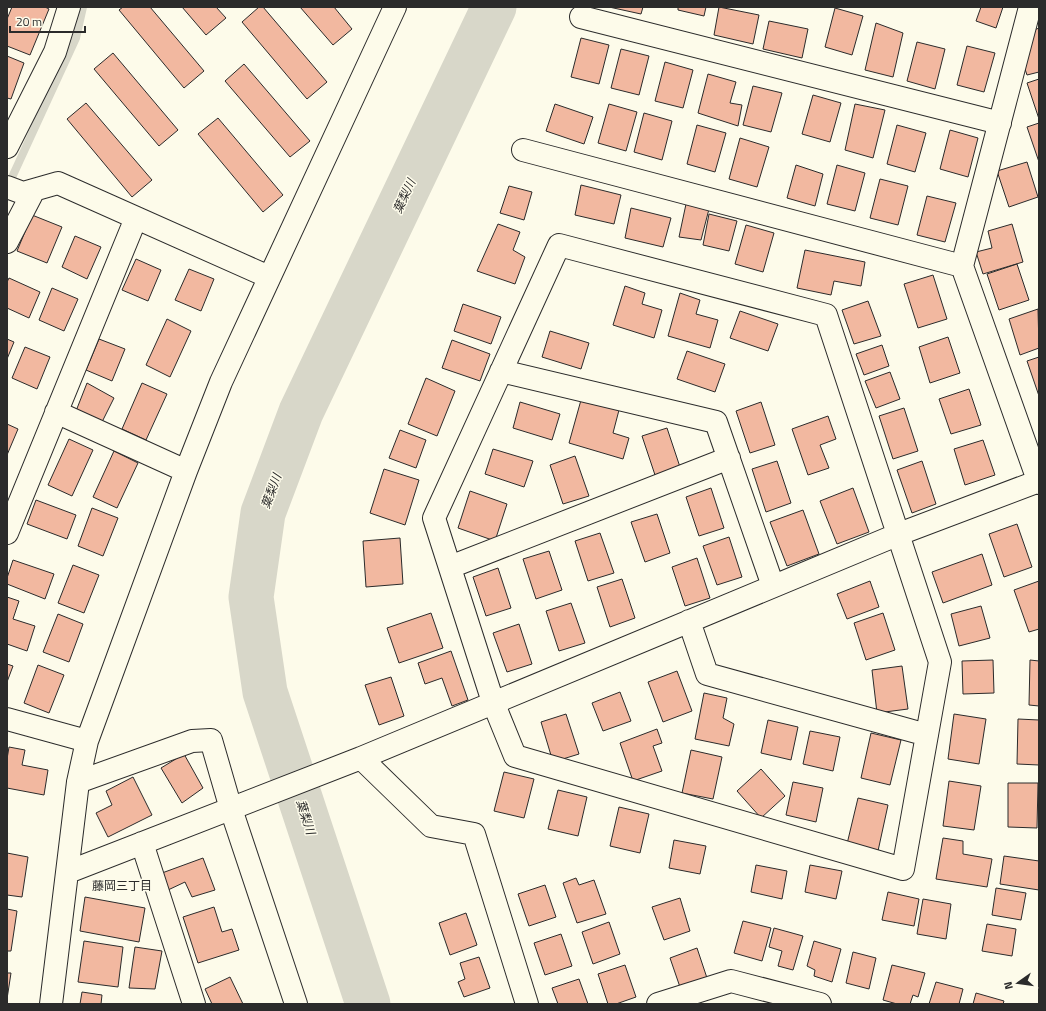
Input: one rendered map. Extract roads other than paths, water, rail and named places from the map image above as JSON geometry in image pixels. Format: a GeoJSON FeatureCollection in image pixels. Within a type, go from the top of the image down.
{"type":"FeatureCollection","features":[{"type":"Feature","properties":{"kind":"street"},"geometry":{"type":"LineString","coordinates":[[7,147],[55,52],[69,7]]}},
{"type":"Feature","properties":{"kind":"street"},"geometry":{"type":"LineString","coordinates":[[51,1004],[78,782],[87,741],[186,471],[221,382],[395,7]]}},
{"type":"Feature","properties":{"kind":"street"},"geometry":{"type":"LineString","coordinates":[[68,872],[361,758],[900,534],[1039,482],[962,266],[1030,7]]}},
{"type":"Feature","properties":{"kind":"street"},"geometry":{"type":"LineString","coordinates":[[581,17],[1000,123]]}},
{"type":"Feature","properties":{"kind":"street"},"geometry":{"type":"LineString","coordinates":[[523,150],[962,266]]}},
{"type":"Feature","properties":{"kind":"street"},"geometry":{"type":"LineString","coordinates":[[7,187],[23,193],[58,183],[269,277]]}},
{"type":"Feature","properties":{"kind":"street"},"geometry":{"type":"LineString","coordinates":[[7,242],[34,190]]}},
{"type":"Feature","properties":{"kind":"street"},"geometry":{"type":"LineString","coordinates":[[7,533],[136,218]]}},
{"type":"Feature","properties":{"kind":"street"},"geometry":{"type":"LineString","coordinates":[[559,245],[826,315],[900,534],[940,662],[903,869],[515,756],[493,702],[434,518],[559,245]]}},
{"type":"Feature","properties":{"kind":"street"},"geometry":{"type":"LineString","coordinates":[[501,371],[716,422],[773,586]]}},
{"type":"Feature","properties":{"kind":"street"},"geometry":{"type":"LineString","coordinates":[[56,412],[186,471]]}},
{"type":"Feature","properties":{"kind":"street"},"geometry":{"type":"LineString","coordinates":[[450,567],[729,458]]}},
{"type":"Feature","properties":{"kind":"street"},"geometry":{"type":"LineString","coordinates":[[688,621],[708,674],[927,736]]}},
{"type":"Feature","properties":{"kind":"street"},"geometry":{"type":"LineString","coordinates":[[7,719],[87,741]]}},
{"type":"Feature","properties":{"kind":"street"},"geometry":{"type":"LineString","coordinates":[[78,782],[192,741],[211,740],[231,809],[296,1004]]}},
{"type":"Feature","properties":{"kind":"street"},"geometry":{"type":"LineString","coordinates":[[361,758],[431,826],[474,834],[527,1004]]}},
{"type":"Feature","properties":{"kind":"street"},"geometry":{"type":"LineString","coordinates":[[142,843],[194,1004]]}},
{"type":"Feature","properties":{"kind":"street"},"geometry":{"type":"LineString","coordinates":[[658,1004],[731,981],[820,1004]]}},
{"type":"Feature","properties":{"kind":"waterway"},"geometry":{"type":"LineString","coordinates":[[8,186],[76,38],[83,7]]}},
{"type":"Feature","properties":{"kind":"waterway","name":"葉梨川"},"geometry":{"type":"LineString","coordinates":[[368,1004],[265,692],[251,597],[263,513],[301,412],[494,7]]}},
{"type":"Feature","properties":{"kind":"district","name":"藤岡三丁目"},"geometry":{"type":"Point","coordinates":[122,885]}}]}
